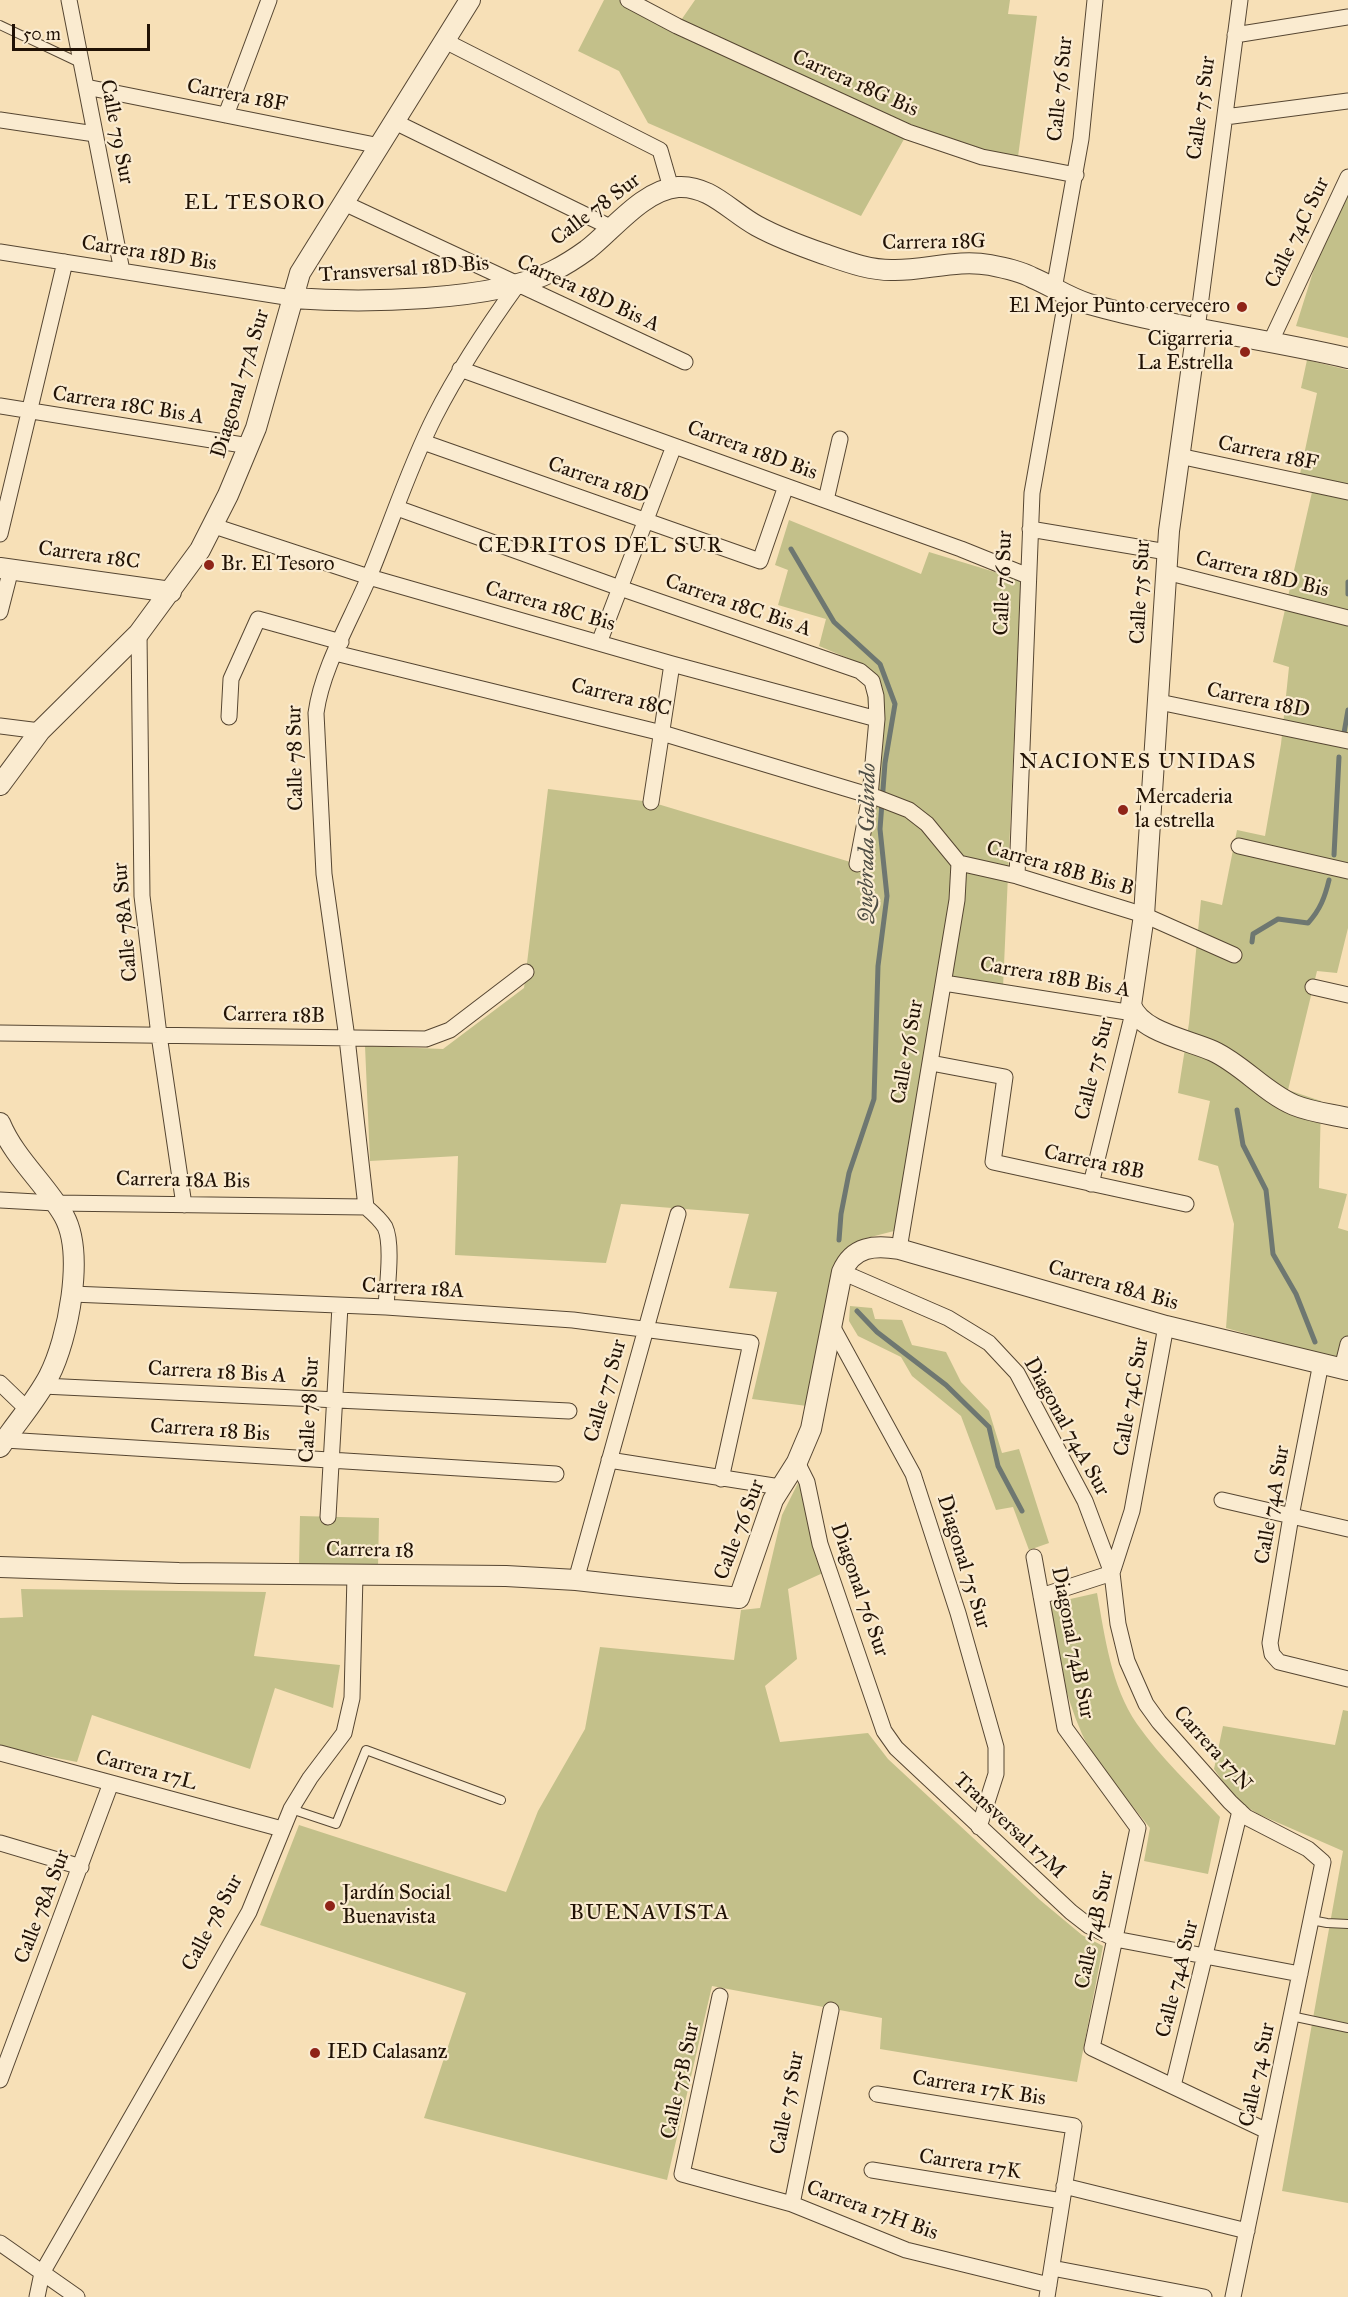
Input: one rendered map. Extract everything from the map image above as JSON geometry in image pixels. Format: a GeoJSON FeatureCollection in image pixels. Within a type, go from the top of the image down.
{"type":"FeatureCollection","features":[{"type":"Feature","properties":{"kind":"street","name":"Calle 79 Sur"},"geometry":{"type":"LineString","coordinates":[[69,0],[122,272]]}},
{"type":"Feature","properties":{"kind":"street"},"geometry":{"type":"LineString","coordinates":[[226,115],[268,0]]}},
{"type":"Feature","properties":{"kind":"street","name":"Diagonal 77A Sur"},"geometry":{"type":"LineString","coordinates":[[0,785],[40,731],[139,633],[171,592],[214,526],[249,447],[269,387],[292,298],[307,261],[470,0]]}},
{"type":"Feature","properties":{"kind":"street","name":"Carrera 18G Bis"},"geometry":{"type":"LineString","coordinates":[[628,0],[677,26],[908,132],[982,157],[1076,175]]}},
{"type":"Feature","properties":{"kind":"street","name":"Calle 76 Sur"},"geometry":{"type":"LineString","coordinates":[[1017,876],[1032,493],[1076,175],[1095,0]]}},
{"type":"Feature","properties":{"kind":"street","name":"Calle 75 Sur"},"geometry":{"type":"LineString","coordinates":[[1091,1184],[1133,1013],[1130,996],[1144,915],[1166,562],[1240,0]]}},
{"type":"Feature","properties":{"kind":"street"},"geometry":{"type":"LineString","coordinates":[[1235,35],[1348,18]]}},
{"type":"Feature","properties":{"kind":"street"},"geometry":{"type":"LineString","coordinates":[[444,41],[660,150],[671,188]]}},
{"type":"Feature","properties":{"kind":"street","name":"Carrera 18F"},"geometry":{"type":"LineString","coordinates":[[86,87],[380,146]]}},
{"type":"Feature","properties":{"kind":"street"},"geometry":{"type":"LineString","coordinates":[[1225,117],[1348,101]]}},
{"type":"Feature","properties":{"kind":"street"},"geometry":{"type":"LineString","coordinates":[[0,120],[95,134]]}},
{"type":"Feature","properties":{"kind":"street"},"geometry":{"type":"LineString","coordinates":[[395,122],[612,228]]}},
{"type":"Feature","properties":{"kind":"street","name":"Calle 74C Sur"},"geometry":{"type":"LineString","coordinates":[[1271,340],[1348,177]]}},
{"type":"Feature","properties":{"kind":"street","name":"Carrera 18G"},"geometry":{"type":"LineString","coordinates":[[671,188],[680,187],[704,191],[769,232],[856,265],[893,270],[957,263],[986,264],[1023,273],[1060,292],[1093,305],[1197,329],[1271,340],[1348,358]]}},
{"type":"Feature","properties":{"kind":"street","name":"Calle 78 Sur"},"geometry":{"type":"LineString","coordinates":[[366,1207],[347,1038],[324,874],[316,713],[318,695],[369,577],[423,442],[460,369],[486,328],[518,284],[560,267],[587,250],[650,196],[671,188]]}},
{"type":"Feature","properties":{"kind":"street","name":"Carrera 18D Bis A"},"geometry":{"type":"LineString","coordinates":[[344,203],[685,362]]}},
{"type":"Feature","properties":{"kind":"street","name":"Carrera 18D Bis"},"geometry":{"type":"LineString","coordinates":[[0,252],[292,298]]}},
{"type":"Feature","properties":{"kind":"street"},"geometry":{"type":"LineString","coordinates":[[0,534],[65,262]]}},
{"type":"Feature","properties":{"kind":"street","name":"Transversal 18D Bis"},"geometry":{"type":"LineString","coordinates":[[292,298],[345,300],[408,298],[488,290],[518,284]]}},
{"type":"Feature","properties":{"kind":"street","name":"Carrera 18D Bis"},"geometry":{"type":"LineString","coordinates":[[460,369],[826,500],[1029,576]]}},
{"type":"Feature","properties":{"kind":"street","name":"Carrera 18C Bis A"},"geometry":{"type":"LineString","coordinates":[[0,406],[249,447]]}},
{"type":"Feature","properties":{"kind":"street"},"geometry":{"type":"LineString","coordinates":[[826,500],[840,439]]}},
{"type":"Feature","properties":{"kind":"street","name":"Carrera 18D"},"geometry":{"type":"LineString","coordinates":[[423,442],[760,561],[786,486]]}},
{"type":"Feature","properties":{"kind":"street"},"geometry":{"type":"LineString","coordinates":[[599,643],[674,446]]}},
{"type":"Feature","properties":{"kind":"street","name":"Carrera 18F"},"geometry":{"type":"LineString","coordinates":[[1179,456],[1348,492]]}},
{"type":"Feature","properties":{"kind":"street","name":"Carrera 18C Bis A"},"geometry":{"type":"LineString","coordinates":[[397,508],[860,671],[872,681],[876,696],[877,719]]}},
{"type":"Feature","properties":{"kind":"street","name":"Carrera 18C Bis"},"geometry":{"type":"LineString","coordinates":[[214,526],[369,577],[672,664],[877,719]]}},
{"type":"Feature","properties":{"kind":"street","name":"Carrera 18D Bis"},"geometry":{"type":"LineString","coordinates":[[1030,529],[1166,562],[1348,618]]}},
{"type":"Feature","properties":{"kind":"street"},"geometry":{"type":"LineString","coordinates":[[0,612],[5,569]]}},
{"type":"Feature","properties":{"kind":"street","name":"Carrera 18C"},"geometry":{"type":"LineString","coordinates":[[5,569],[171,592]]}},
{"type":"Feature","properties":{"kind":"street","name":"Carrera 18C"},"geometry":{"type":"LineString","coordinates":[[229,717],[231,679],[258,620],[338,648],[662,733],[879,799]]}},
{"type":"Feature","properties":{"kind":"street","name":"Calle 78A Sur"},"geometry":{"type":"LineString","coordinates":[[139,633],[142,896],[159,1035],[184,1205]]}},
{"type":"Feature","properties":{"kind":"street"},"geometry":{"type":"LineString","coordinates":[[651,802],[672,664]]}},
{"type":"Feature","properties":{"kind":"street","name":"Carrera 18D"},"geometry":{"type":"LineString","coordinates":[[1159,702],[1348,741]]}},
{"type":"Feature","properties":{"kind":"street"},"geometry":{"type":"LineString","coordinates":[[857,864],[879,799],[877,719]]}},
{"type":"Feature","properties":{"kind":"street"},"geometry":{"type":"LineString","coordinates":[[0,726],[40,731]]}},
{"type":"Feature","properties":{"kind":"street","name":"Carrera 18B Bis B"},"geometry":{"type":"LineString","coordinates":[[879,799],[909,810],[927,824],[959,863],[1017,876],[1144,915],[1234,955]]}},
{"type":"Feature","properties":{"kind":"street"},"geometry":{"type":"LineString","coordinates":[[1239,846],[1348,871]]}},
{"type":"Feature","properties":{"kind":"street","name":"Calle 76 Sur"},"geometry":{"type":"LineString","coordinates":[[899,1249],[957,900],[959,863]]}},
{"type":"Feature","properties":{"kind":"street","name":"Carrera 18B"},"geometry":{"type":"LineString","coordinates":[[0,1033],[426,1040],[450,1030],[526,972]]}},
{"type":"Feature","properties":{"kind":"street","name":"Carrera 18B Bis A"},"geometry":{"type":"LineString","coordinates":[[944,983],[1133,1013],[1158,1031],[1205,1048],[1232,1061],[1281,1098],[1294,1105],[1348,1118]]}},
{"type":"Feature","properties":{"kind":"street"},"geometry":{"type":"LineString","coordinates":[[1313,987],[1348,995]]}},
{"type":"Feature","properties":{"kind":"street","name":"Carrera 18B"},"geometry":{"type":"LineString","coordinates":[[931,1063],[1005,1077],[993,1162],[1186,1204]]}},
{"type":"Feature","properties":{"kind":"street"},"geometry":{"type":"LineString","coordinates":[[0,1122],[16,1154],[64,1216],[73,1242],[75,1272],[59,1350],[43,1386],[2,1444]]}},
{"type":"Feature","properties":{"kind":"street","name":"Carrera 18A Bis"},"geometry":{"type":"LineString","coordinates":[[0,1200],[55,1203],[366,1207]]}},
{"type":"Feature","properties":{"kind":"street"},"geometry":{"type":"LineString","coordinates":[[366,1207],[386,1229],[388,1245],[386,1307]]}},
{"type":"Feature","properties":{"kind":"street","name":"Calle 77 Sur"},"geometry":{"type":"LineString","coordinates":[[576,1580],[678,1214]]}},
{"type":"Feature","properties":{"kind":"street","name":"Carrera 18A Bis"},"geometry":{"type":"LineString","coordinates":[[842,1272],[852,1256],[866,1248],[878,1246],[899,1249],[1166,1326],[1345,1369]]}},
{"type":"Feature","properties":{"kind":"street","name":"Calle 76 Sur"},"geometry":{"type":"LineString","coordinates":[[740,1598],[773,1500],[796,1462],[811,1429],[842,1272]]}},
{"type":"Feature","properties":{"kind":"street","name":"Diagonal 74A Sur"},"geometry":{"type":"LineString","coordinates":[[842,1272],[948,1318],[989,1343],[1017,1373],[1085,1501],[1112,1573],[1118,1624]]}},
{"type":"Feature","properties":{"kind":"street","name":"Carrera 18A"},"geometry":{"type":"LineString","coordinates":[[72,1294],[386,1307],[573,1320],[751,1343],[721,1479]]}},
{"type":"Feature","properties":{"kind":"street","name":"Calle 78 Sur"},"geometry":{"type":"LineString","coordinates":[[328,1517],[340,1306]]}},
{"type":"Feature","properties":{"kind":"street","name":"Diagonal 75 Sur"},"geometry":{"type":"LineString","coordinates":[[832,1326],[913,1474],[958,1613],[996,1747],[996,1774],[979,1827]]}},
{"type":"Feature","properties":{"kind":"street","name":"Calle 74C Sur"},"geometry":{"type":"LineString","coordinates":[[1112,1573],[1132,1511],[1166,1326]]}},
{"type":"Feature","properties":{"kind":"street"},"geometry":{"type":"LineString","coordinates":[[1345,1369],[1348,1344]]}},
{"type":"Feature","properties":{"kind":"street","name":"Calle 74A Sur"},"geometry":{"type":"LineString","coordinates":[[1321,1363],[1270,1642],[1272,1654],[1279,1662],[1348,1679]]}},
{"type":"Feature","properties":{"kind":"street"},"geometry":{"type":"LineString","coordinates":[[0,1383],[27,1409]]}},
{"type":"Feature","properties":{"kind":"street","name":"Carrera 18 Bis A"},"geometry":{"type":"LineString","coordinates":[[43,1386],[569,1411]]}},
{"type":"Feature","properties":{"kind":"street","name":"Carrera 18 Bis"},"geometry":{"type":"LineString","coordinates":[[2,1444],[331,1460],[556,1474]]}},
{"type":"Feature","properties":{"kind":"street"},"geometry":{"type":"LineString","coordinates":[[609,1460],[780,1487]]}},
{"type":"Feature","properties":{"kind":"street","name":"Diagonal 76 Sur"},"geometry":{"type":"LineString","coordinates":[[796,1462],[807,1482],[820,1544],[884,1731]]}},
{"type":"Feature","properties":{"kind":"street"},"geometry":{"type":"LineString","coordinates":[[1221,1500],[1348,1529]]}},
{"type":"Feature","properties":{"kind":"street","name":"Diagonal 74B Sur"},"geometry":{"type":"LineString","coordinates":[[1034,1557],[1065,1728],[1135,1822]]}},
{"type":"Feature","properties":{"kind":"street","name":"Carrera 18"},"geometry":{"type":"LineString","coordinates":[[0,1567],[179,1573],[506,1576],[576,1580],[740,1598]]}},
{"type":"Feature","properties":{"kind":"street"},"geometry":{"type":"LineString","coordinates":[[1041,1596],[1112,1573]]}},
{"type":"Feature","properties":{"kind":"street","name":"Calle 78 Sur"},"geometry":{"type":"LineString","coordinates":[[42,2273],[249,1912],[291,1809],[310,1778],[344,1732],[350,1712],[355,1575]]}},
{"type":"Feature","properties":{"kind":"street","name":"Carrera 17N"},"geometry":{"type":"LineString","coordinates":[[1118,1624],[1127,1661],[1146,1704],[1173,1739],[1240,1811],[1252,1820],[1308,1848],[1323,1862]]}},
{"type":"Feature","properties":{"kind":"street","name":"Transversal 17M"},"geometry":{"type":"LineString","coordinates":[[884,1731],[896,1748],[979,1827],[1089,1926],[1115,1939],[1300,1974]]}},
{"type":"Feature","properties":{"kind":"street","name":"Carrera 17L"},"geometry":{"type":"LineString","coordinates":[[0,1753],[282,1829]]}},
{"type":"Feature","properties":{"kind":"street","name":"Calle 78A Sur"},"geometry":{"type":"LineString","coordinates":[[0,2080],[111,1783]]}},
{"type":"Feature","properties":{"kind":"street","name":"Calle 74A Sur"},"geometry":{"type":"LineString","coordinates":[[1173,2086],[1240,1811]]}},
{"type":"Feature","properties":{"kind":"street","name":"Calle 74B Sur"},"geometry":{"type":"LineString","coordinates":[[1135,1822],[1137,1836],[1092,2048],[1173,2086]]}},
{"type":"Feature","properties":{"kind":"street"},"geometry":{"type":"LineString","coordinates":[[0,1844],[81,1867]]}},
{"type":"Feature","properties":{"kind":"street","name":"Calle 74 Sur"},"geometry":{"type":"LineString","coordinates":[[1233,2297],[1323,1862]]}},
{"type":"Feature","properties":{"kind":"street","name":"Calle 75B Sur"},"geometry":{"type":"LineString","coordinates":[[682,2174],[720,1996]]}},
{"type":"Feature","properties":{"kind":"street","name":"Calle 75 Sur"},"geometry":{"type":"LineString","coordinates":[[792,2204],[831,2010]]}},
{"type":"Feature","properties":{"kind":"street"},"geometry":{"type":"LineString","coordinates":[[1173,2086],[1268,2131]]}},
{"type":"Feature","properties":{"kind":"street","name":"Carrera 17K Bis"},"geometry":{"type":"LineString","coordinates":[[877,2094],[1074,2126],[1063,2194]]}},
{"type":"Feature","properties":{"kind":"street","name":"Carrera 17K"},"geometry":{"type":"LineString","coordinates":[[872,2170],[1063,2194],[1247,2231]]}},
{"type":"Feature","properties":{"kind":"street","name":"Carrera 17H Bis"},"geometry":{"type":"LineString","coordinates":[[682,2174],[792,2204],[906,2250],[1048,2291]]}},
{"type":"Feature","properties":{"kind":"street"},"geometry":{"type":"LineString","coordinates":[[1048,2291],[1063,2194]]}},
{"type":"Feature","properties":{"kind":"street"},"geometry":{"type":"LineString","coordinates":[[0,2243],[77,2297]]}},
{"type":"Feature","properties":{"kind":"street"},"geometry":{"type":"LineString","coordinates":[[1052,2268],[1204,2297]]}},
{"type":"Feature","properties":{"kind":"street"},"geometry":{"type":"LineString","coordinates":[[38,2297],[42,2273]]}},
{"type":"Feature","properties":{"kind":"lane"},"geometry":{"type":"LineString","coordinates":[[0,25],[82,64]]}},
{"type":"Feature","properties":{"kind":"lane"},"geometry":{"type":"LineString","coordinates":[[291,1809],[336,1824],[366,1750],[501,1800]]}},
{"type":"Feature","properties":{"kind":"lane"},"geometry":{"type":"LineString","coordinates":[[1311,1920],[1348,1923]]}},
{"type":"Feature","properties":{"kind":"lane"},"geometry":{"type":"LineString","coordinates":[[1291,2016],[1348,2028]]}},
{"type":"Feature","properties":{"kind":"shaded area"},"geometry":{"type":"Polygon","coordinates":[[[604,0],[628,0],[677,26],[695,0],[1010,0],[1008,14],[1037,16],[1017,164],[908,132],[861,216],[648,123],[619,71],[578,51],[604,0]]]}},
{"type":"Feature","properties":{"kind":"shaded area"},"geometry":{"type":"Polygon","coordinates":[[[1348,195],[1348,338],[1296,326],[1319,253],[1348,195]]]}},
{"type":"Feature","properties":{"kind":"shaded area"},"geometry":{"type":"Polygon","coordinates":[[[1307,360],[1348,370],[1348,928],[1337,973],[1317,971],[1288,1090],[1321,1101],[1319,1188],[1347,1194],[1338,1228],[1348,1231],[1348,1362],[1226,1328],[1234,1224],[1218,1166],[1198,1160],[1210,1101],[1178,1093],[1189,1023],[1201,900],[1222,905],[1237,830],[1265,836],[1281,744],[1289,667],[1273,662],[1315,479],[1300,474],[1317,393],[1301,388],[1307,360]]]}},
{"type":"Feature","properties":{"kind":"shaded area"},"geometry":{"type":"Polygon","coordinates":[[[789,520],[921,574],[929,552],[1021,580],[1003,988],[940,979],[894,1231],[863,1239],[846,1250],[807,1406],[752,1399],[777,1292],[729,1288],[749,1214],[621,1204],[606,1263],[455,1255],[458,1156],[370,1161],[365,1046],[443,1049],[524,988],[548,789],[651,802],[857,864],[876,786],[864,665],[819,646],[826,619],[778,605],[788,570],[775,565],[789,520]]]}},
{"type":"Feature","properties":{"kind":"shaded area"},"geometry":{"type":"Polygon","coordinates":[[[850,1306],[872,1308],[875,1319],[902,1320],[912,1345],[946,1352],[961,1382],[989,1411],[1002,1453],[1019,1449],[1049,1543],[1029,1550],[1013,1507],[996,1510],[961,1416],[912,1376],[901,1357],[858,1336],[849,1321],[850,1306]]]}},
{"type":"Feature","properties":{"kind":"shaded area"},"geometry":{"type":"Polygon","coordinates":[[[798,1483],[806,1496],[825,1572],[788,1589],[797,1659],[765,1686],[780,1742],[868,1733],[888,1759],[1040,1900],[1082,1935],[1103,1946],[1077,2082],[880,2049],[882,2018],[712,1986],[667,2180],[424,2118],[466,1993],[260,1925],[299,1825],[506,1892],[538,1811],[585,1729],[600,1647],[734,1660],[741,1610],[760,1608],[782,1515],[798,1483]]]}},
{"type":"Feature","properties":{"kind":"shaded area"},"geometry":{"type":"Polygon","coordinates":[[[300,1516],[379,1518],[378,1567],[299,1565],[300,1516]]]}},
{"type":"Feature","properties":{"kind":"shaded area"},"geometry":{"type":"Polygon","coordinates":[[[21,1589],[266,1592],[254,1656],[340,1665],[333,1708],[275,1688],[250,1769],[92,1715],[77,1762],[0,1747],[0,1618],[23,1617],[21,1589]]]}},
{"type":"Feature","properties":{"kind":"shaded area"},"geometry":{"type":"Polygon","coordinates":[[[1097,1593],[1110,1661],[1128,1709],[1156,1749],[1220,1817],[1208,1874],[1144,1861],[1150,1828],[1113,1782],[1082,1734],[1061,1670],[1048,1604],[1097,1593]]]}},
{"type":"Feature","properties":{"kind":"shaded area"},"geometry":{"type":"Polygon","coordinates":[[[1343,1710],[1348,1711],[1348,2203],[1282,2191],[1343,1851],[1258,1814],[1235,1799],[1214,1769],[1223,1726],[1335,1745],[1343,1710]]]}},
{"type":"Feature","properties":{"kind":"waterway","name":"Quebrada Galindo"},"geometry":{"type":"LineString","coordinates":[[791,549],[834,622],[880,664],[895,704],[885,763],[880,829],[887,896],[878,966],[874,1099],[849,1173],[841,1214],[839,1240]]}},
{"type":"Feature","properties":{"kind":"waterway"},"geometry":{"type":"LineString","coordinates":[[1348,582],[1348,594]]}},
{"type":"Feature","properties":{"kind":"waterway"},"geometry":{"type":"LineString","coordinates":[[1344,733],[1348,710]]}},
{"type":"Feature","properties":{"kind":"waterway"},"geometry":{"type":"LineString","coordinates":[[1334,855],[1339,757]]}},
{"type":"Feature","properties":{"kind":"waterway"},"geometry":{"type":"LineString","coordinates":[[1252,942],[1253,934],[1278,919],[1308,923],[1322,903],[1329,880]]}},
{"type":"Feature","properties":{"kind":"waterway"},"geometry":{"type":"LineString","coordinates":[[1237,1110],[1243,1145],[1266,1190],[1273,1254],[1296,1294],[1315,1342]]}},
{"type":"Feature","properties":{"kind":"waterway","name":"Quebrada Galindo"},"geometry":{"type":"LineString","coordinates":[[857,1311],[877,1332],[946,1385],[989,1427],[998,1466],[1022,1511]]}},
{"type":"Feature","properties":{"kind":"place","name":"El Mejor Punto cervecero"},"geometry":{"type":"Point","coordinates":[1242,307]}},
{"type":"Feature","properties":{"kind":"place","name":"Cigarreria La Estrella"},"geometry":{"type":"Point","coordinates":[1245,352]}},
{"type":"Feature","properties":{"kind":"place","name":"Br. El Tesoro"},"geometry":{"type":"Point","coordinates":[209,565]}},
{"type":"Feature","properties":{"kind":"place","name":"Mercaderia la estrella"},"geometry":{"type":"Point","coordinates":[1123,810]}},
{"type":"Feature","properties":{"kind":"place","name":"Jardín Social Buenavista"},"geometry":{"type":"Point","coordinates":[330,1906]}},
{"type":"Feature","properties":{"kind":"place","name":"IED Calasanz"},"geometry":{"type":"Point","coordinates":[315,2053]}},
{"type":"Feature","properties":{"kind":"district","name":"EL TESORO"},"geometry":{"type":"Point","coordinates":[255,204]}},
{"type":"Feature","properties":{"kind":"district","name":"CEDRITOS DEL SUR"},"geometry":{"type":"Point","coordinates":[601,547]}},
{"type":"Feature","properties":{"kind":"district","name":"NACIONES UNIDAS"},"geometry":{"type":"Point","coordinates":[1138,763]}},
{"type":"Feature","properties":{"kind":"district","name":"BUENAVISTA"},"geometry":{"type":"Point","coordinates":[650,1914]}}]}
